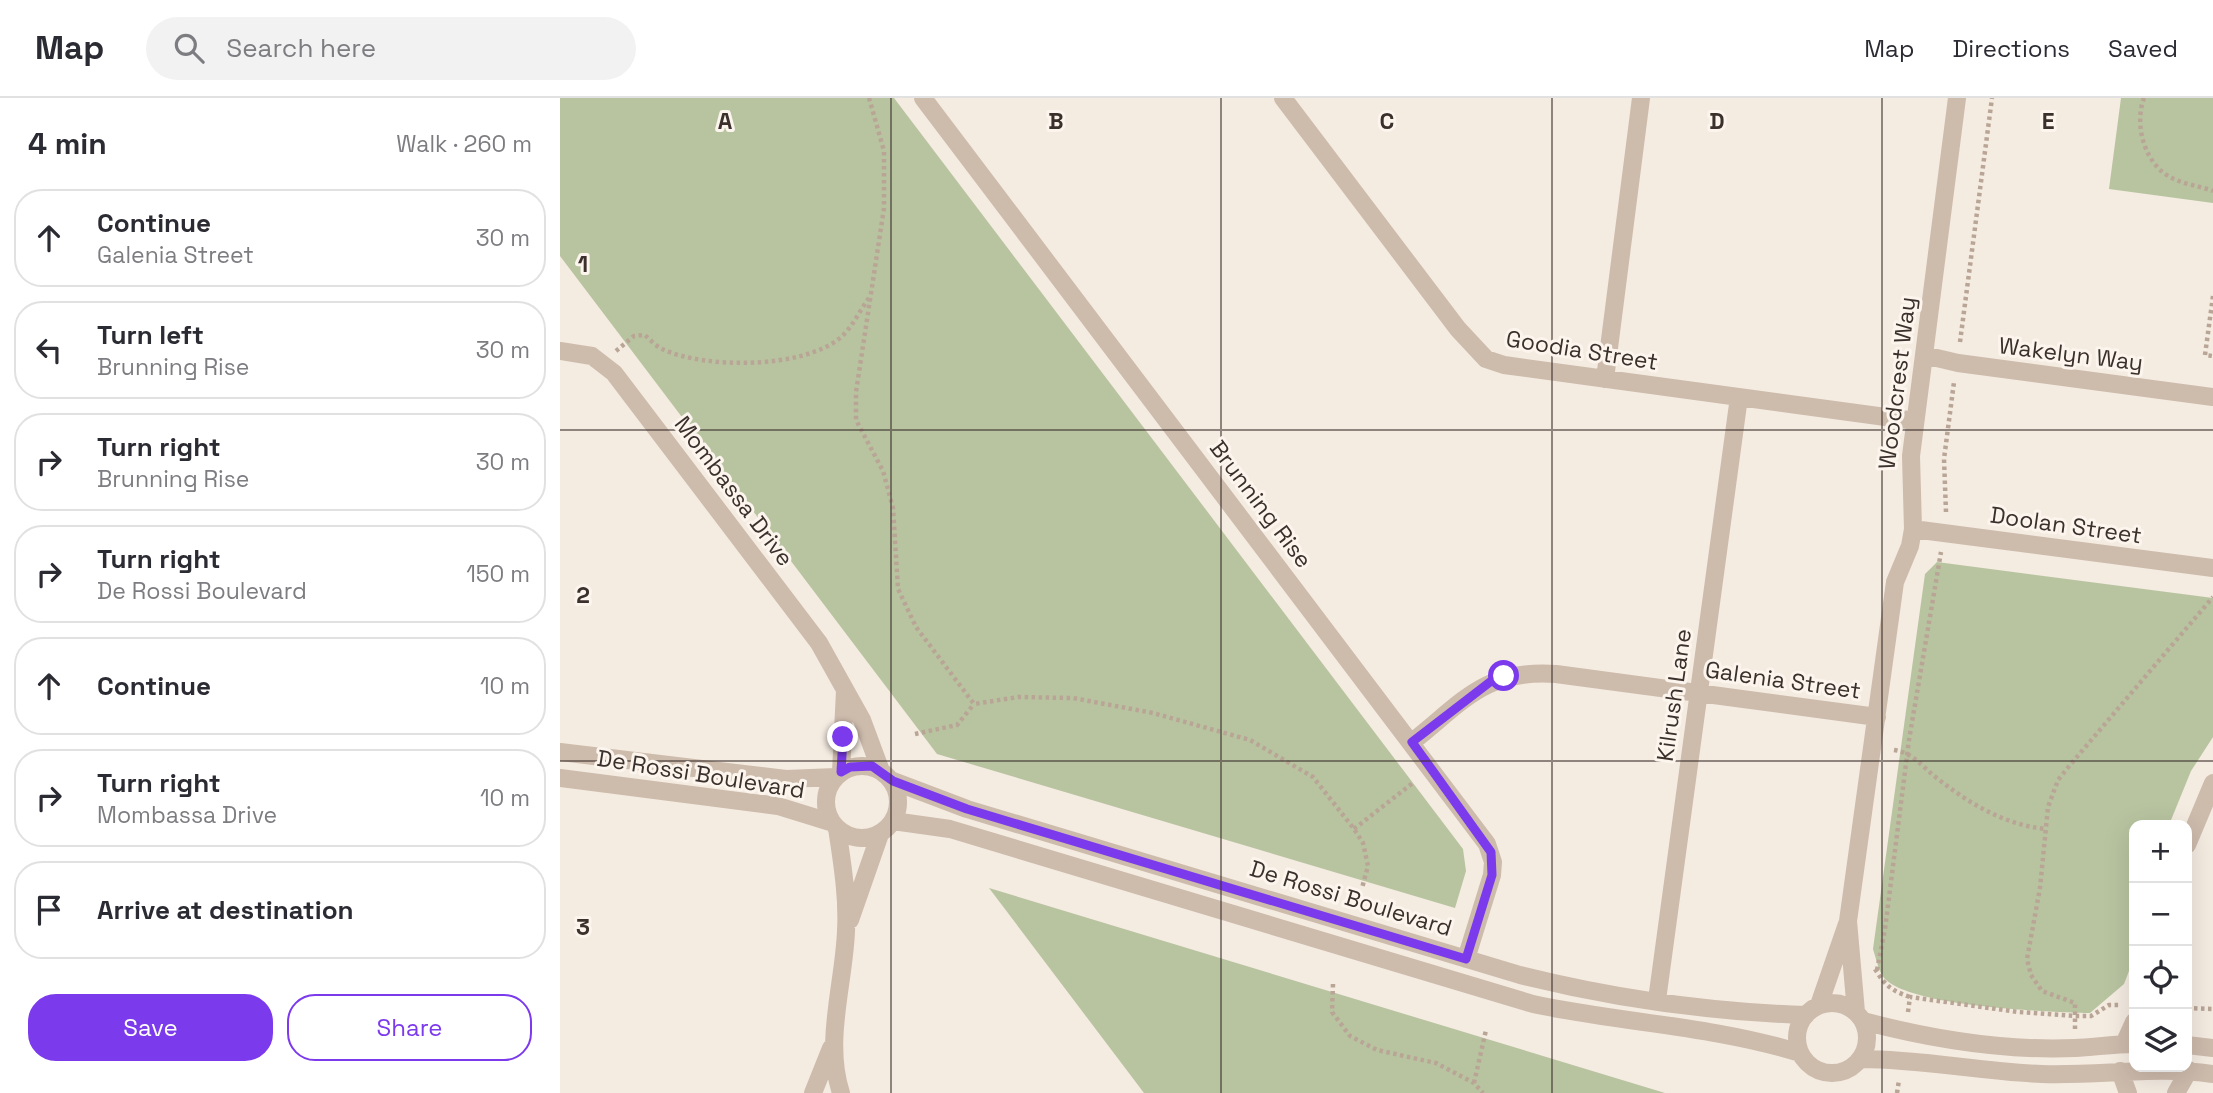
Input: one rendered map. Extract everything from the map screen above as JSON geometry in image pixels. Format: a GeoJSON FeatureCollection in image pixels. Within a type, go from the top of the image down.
{"type":"FeatureCollection","features":[{"type":"Feature","properties":{"kind":"street","name":"Brunning Rise"},"geometry":{"type":"LineString","coordinates":[[923,98],[1487,844],[1493,862],[1466,959]]}},
{"type":"Feature","properties":{"kind":"street","name":"Goodia Street"},"geometry":{"type":"LineString","coordinates":[[1283,98],[1473,347],[1486,359],[1504,365],[1915,421]]}},
{"type":"Feature","properties":{"kind":"street"},"geometry":{"type":"LineString","coordinates":[[1605,379],[1641,98]]}},
{"type":"Feature","properties":{"kind":"street","name":"Woodcrest Way"},"geometry":{"type":"LineString","coordinates":[[1812,1010],[1848,921],[1895,582],[1910,546],[1913,529],[1909,477],[1958,98]]}},
{"type":"Feature","properties":{"kind":"street","name":"Mombassa Drive"},"geometry":{"type":"LineString","coordinates":[[560,346],[581,352],[614,373],[819,643],[862,720],[887,776]]}},
{"type":"Feature","properties":{"kind":"street","name":"Wakelyn Way"},"geometry":{"type":"LineString","coordinates":[[1924,355],[1958,363],[2213,397]]}},
{"type":"Feature","properties":{"kind":"street","name":"Kilrush Lane"},"geometry":{"type":"LineString","coordinates":[[1657,1000],[1739,397]]}},
{"type":"Feature","properties":{"kind":"street","name":"Doolan Street"},"geometry":{"type":"LineString","coordinates":[[1913,529],[2213,568]]}},
{"type":"Feature","properties":{"kind":"street","name":"Galenia Street"},"geometry":{"type":"LineString","coordinates":[[1412,742],[1490,682],[1520,673],[1556,674],[1877,717]]}},
{"type":"Feature","properties":{"kind":"street"},"geometry":{"type":"LineString","coordinates":[[841,1093],[836,1078],[834,1041],[846,930],[835,826],[826,800],[838,775],[845,691]]}},
{"type":"Feature","properties":{"kind":"street","name":"De Rossi Boulevard"},"geometry":{"type":"LineString","coordinates":[[560,752],[786,779],[838,775]]}},
{"type":"Feature","properties":{"kind":"street"},"geometry":{"type":"LineString","coordinates":[[838,775],[861,765],[887,776],[899,801],[846,930]]}},
{"type":"Feature","properties":{"kind":"street","name":"De Rossi Boulevard"},"geometry":{"type":"LineString","coordinates":[[887,776],[967,809],[1560,985],[1748,1012],[1812,1010]]}},
{"type":"Feature","properties":{"kind":"street","name":"De Rossi Boulevard"},"geometry":{"type":"LineString","coordinates":[[560,778],[778,806],[835,826]]}},
{"type":"Feature","properties":{"kind":"street"},"geometry":{"type":"LineString","coordinates":[[2192,833],[2213,783]]}},
{"type":"Feature","properties":{"kind":"street"},"geometry":{"type":"LineString","coordinates":[[835,826],[858,838],[886,828],[950,829],[1534,1004],[1620,1020],[1745,1037],[1800,1053],[1814,1068],[1834,1074],[1845,1071],[1861,1059],[1868,1040],[1860,1016]]}},
{"type":"Feature","properties":{"kind":"street","name":"Woodcrest Way"},"geometry":{"type":"LineString","coordinates":[[1848,921],[1860,1016]]}},
{"type":"Feature","properties":{"kind":"street"},"geometry":{"type":"LineString","coordinates":[[1800,1053],[1797,1033],[1812,1010],[1839,1003],[1860,1016],[1905,1032],[2035,1047],[2129,1044]]}},
{"type":"Feature","properties":{"kind":"street"},"geometry":{"type":"LineString","coordinates":[[813,1093],[834,1041]]}},
{"type":"Feature","properties":{"kind":"street"},"geometry":{"type":"LineString","coordinates":[[2192,1042],[2213,1048]]}},
{"type":"Feature","properties":{"kind":"street"},"geometry":{"type":"LineString","coordinates":[[1861,1059],[1901,1059],[2040,1074],[2129,1071]]}},
{"type":"Feature","properties":{"kind":"street"},"geometry":{"type":"LineString","coordinates":[[2192,1070],[2213,1073]]}},
{"type":"Feature","properties":{"kind":"street"},"geometry":{"type":"LineString","coordinates":[[2120,1071],[2128,1093]]}},
{"type":"Feature","properties":{"kind":"street"},"geometry":{"type":"LineString","coordinates":[[2176,1093],[2188,1072]]}},
{"type":"Feature","properties":{"kind":"path"},"geometry":{"type":"LineString","coordinates":[[869,98],[884,151],[884,208],[856,392],[856,420],[883,471],[893,508],[898,589],[916,627],[974,704]]}},
{"type":"Feature","properties":{"kind":"path"},"geometry":{"type":"LineString","coordinates":[[2144,98],[2139,111],[2144,149],[2168,177],[2213,191]]}},
{"type":"Feature","properties":{"kind":"path"},"geometry":{"type":"LineString","coordinates":[[2213,296],[2205,355],[2213,356]]}},
{"type":"Feature","properties":{"kind":"path"},"geometry":{"type":"LineString","coordinates":[[602,363],[634,336],[645,335],[661,349],[704,359],[748,363],[809,353],[841,338],[869,297]]}},
{"type":"Feature","properties":{"kind":"path"},"geometry":{"type":"LineString","coordinates":[[2076,1016],[2076,1003],[2042,991],[2028,968],[2028,948],[2038,905],[2052,793],[2058,780],[2213,597]]}},
{"type":"Feature","properties":{"kind":"path"},"geometry":{"type":"LineString","coordinates":[[915,734],[957,725],[974,704],[1017,697],[1073,698],[1153,713],[1250,740],[1313,777],[1354,829],[1363,843],[1368,866],[1362,888]]}},
{"type":"Feature","properties":{"kind":"path"},"geometry":{"type":"LineString","coordinates":[[1872,747],[1908,752],[1936,778],[1980,809],[2029,828],[2046,829]]}},
{"type":"Feature","properties":{"kind":"path"},"geometry":{"type":"LineString","coordinates":[[1354,829],[1432,769]]}},
{"type":"Feature","properties":{"kind":"path"},"geometry":{"type":"LineString","coordinates":[[1853,966],[1877,970],[1878,979],[1894,991],[1910,997],[2018,1012],[2076,1016],[2091,1016],[2109,1005],[2122,1005]]}},
{"type":"Feature","properties":{"kind":"path"},"geometry":{"type":"LineString","coordinates":[[1333,984],[1332,1012],[1350,1036],[1377,1050],[1436,1063],[1474,1083],[1483,1093]]}},
{"type":"Feature","properties":{"kind":"path"},"geometry":{"type":"LineString","coordinates":[[1905,1032],[1910,997]]}},
{"type":"Feature","properties":{"kind":"path"},"geometry":{"type":"LineString","coordinates":[[2192,1008],[2213,1009]]}},
{"type":"Feature","properties":{"kind":"path"},"geometry":{"type":"LineString","coordinates":[[1474,1083],[1486,1030]]}},
{"type":"Feature","properties":{"kind":"green space"},"geometry":{"type":"Polygon","coordinates":[[[560,98],[894,98],[1463,849],[1466,871],[1455,908],[937,754],[560,256],[560,98]]]}},
{"type":"Feature","properties":{"kind":"green space"},"geometry":{"type":"Polygon","coordinates":[[[2121,98],[2213,98],[2213,203],[2109,189],[2121,98]]]}},
{"type":"Feature","properties":{"kind":"green space"},"geometry":{"type":"Polygon","coordinates":[[[1937,562],[2213,598],[2213,737],[2191,771],[2171,820],[2129,820],[2129,971],[2124,984],[2090,1013],[1951,1002],[1900,988],[1885,979],[1881,973],[1873,949],[1925,574],[1937,562]]]}},
{"type":"Feature","properties":{"kind":"green space"},"geometry":{"type":"Polygon","coordinates":[[[989,888],[1665,1093],[1144,1093],[989,888]]]}},
{"type":"Feature","properties":{"kind":"route"},"geometry":{"type":"LineString","coordinates":[[843,737],[841,772],[850,767],[872,766],[893,781],[967,809],[1466,959],[1492,875],[1491,852],[1412,742],[1490,682],[1504,676]]}}]}
